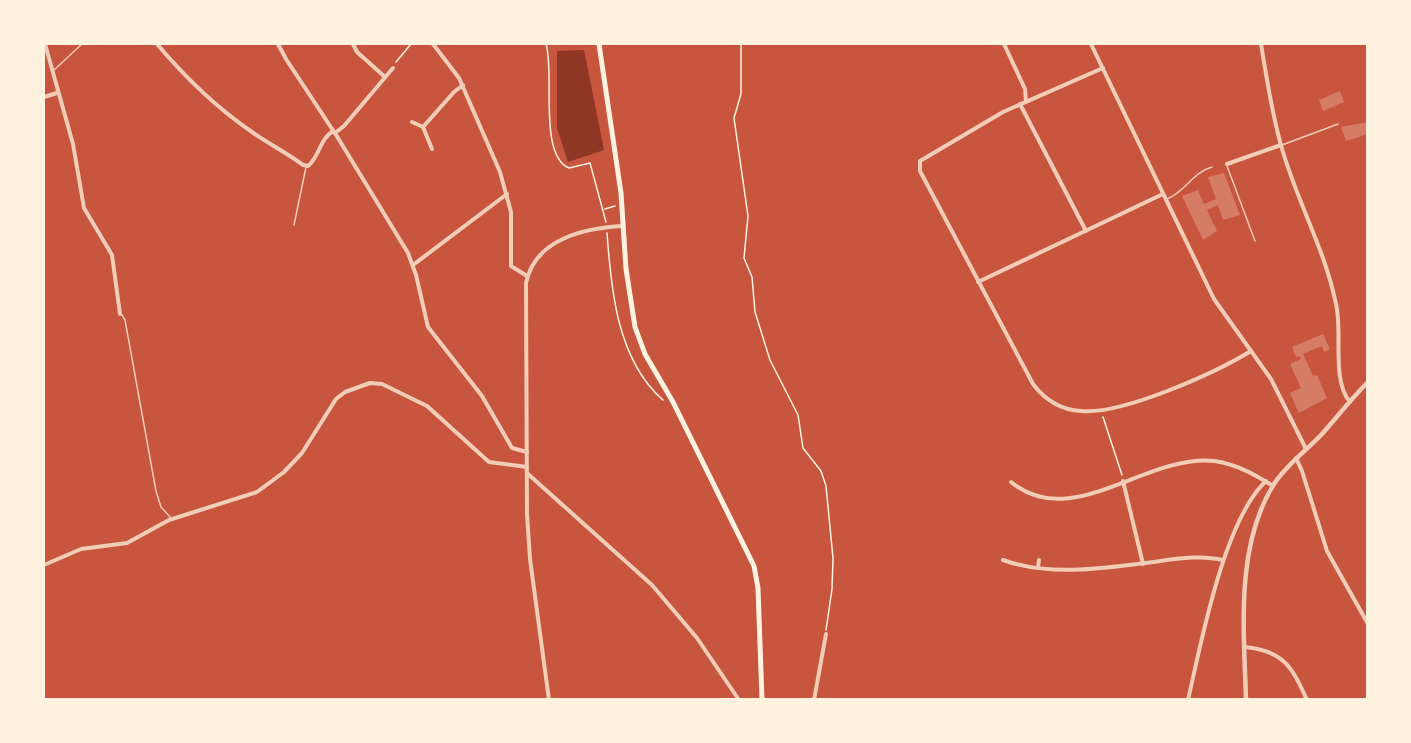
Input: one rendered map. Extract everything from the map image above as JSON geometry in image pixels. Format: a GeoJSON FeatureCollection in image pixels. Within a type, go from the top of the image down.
{"type":"FeatureCollection","features":[{"type":"Feature","properties":{"kind":"main road"},"geometry":{"type":"LineString","coordinates":[[599,44],[622,204],[635,327],[645,354],[754,566],[758,588],[762,699]]}},
{"type":"Feature","properties":{"kind":"street"},"geometry":{"type":"LineString","coordinates":[[45,44],[51,73],[73,144],[84,208],[112,255],[120,314]]}},
{"type":"Feature","properties":{"kind":"street"},"geometry":{"type":"LineString","coordinates":[[157,44],[177,68],[219,106],[252,132],[307,166],[316,158],[324,137],[344,126],[393,68]]}},
{"type":"Feature","properties":{"kind":"street"},"geometry":{"type":"LineString","coordinates":[[278,44],[334,132],[413,265],[428,327],[482,396],[512,448],[527,452]]}},
{"type":"Feature","properties":{"kind":"street"},"geometry":{"type":"LineString","coordinates":[[353,44],[358,54],[385,77]]}},
{"type":"Feature","properties":{"kind":"street"},"geometry":{"type":"LineString","coordinates":[[433,44],[463,85],[507,194],[513,228],[511,266],[527,276]]}},
{"type":"Feature","properties":{"kind":"street"},"geometry":{"type":"LineString","coordinates":[[1004,44],[1025,89],[1026,101]]}},
{"type":"Feature","properties":{"kind":"street"},"geometry":{"type":"LineString","coordinates":[[1091,44],[1214,299],[1276,387],[1306,449]]}},
{"type":"Feature","properties":{"kind":"street"},"geometry":{"type":"LineString","coordinates":[[1261,44],[1281,145],[1310,220],[1335,298],[1339,319],[1340,376],[1343,393],[1350,402]]}},
{"type":"Feature","properties":{"kind":"street"},"geometry":{"type":"LineString","coordinates":[[1103,68],[1020,104],[924,157],[918,164],[978,282],[1039,392],[1069,409],[1102,410],[1190,381],[1251,351]]}},
{"type":"Feature","properties":{"kind":"street"},"geometry":{"type":"LineString","coordinates":[[423,127],[463,85]]}},
{"type":"Feature","properties":{"kind":"street"},"geometry":{"type":"LineString","coordinates":[[44,97],[58,93]]}},
{"type":"Feature","properties":{"kind":"street"},"geometry":{"type":"LineString","coordinates":[[1020,104],[1086,231]]}},
{"type":"Feature","properties":{"kind":"street"},"geometry":{"type":"LineString","coordinates":[[412,122],[423,127],[432,149]]}},
{"type":"Feature","properties":{"kind":"street"},"geometry":{"type":"LineString","coordinates":[[1227,164],[1281,145]]}},
{"type":"Feature","properties":{"kind":"street"},"geometry":{"type":"LineString","coordinates":[[413,265],[507,194]]}},
{"type":"Feature","properties":{"kind":"street"},"geometry":{"type":"LineString","coordinates":[[978,282],[1163,194]]}},
{"type":"Feature","properties":{"kind":"street"},"geometry":{"type":"LineString","coordinates":[[549,699],[529,546],[525,306],[527,276],[539,255],[557,241],[606,228],[623,226]]}},
{"type":"Feature","properties":{"kind":"street"},"geometry":{"type":"LineString","coordinates":[[44,565],[81,549],[127,543],[172,519],[250,496],[290,467],[309,445],[336,399],[353,388],[373,382],[400,391],[430,408],[489,462],[527,467]]}},
{"type":"Feature","properties":{"kind":"street"},"geometry":{"type":"LineString","coordinates":[[1246,699],[1246,591],[1253,539],[1259,515],[1273,486],[1296,458],[1368,382]]}},
{"type":"Feature","properties":{"kind":"street"},"geometry":{"type":"LineString","coordinates":[[1296,458],[1327,551],[1368,624]]}},
{"type":"Feature","properties":{"kind":"street"},"geometry":{"type":"LineString","coordinates":[[1011,482],[1030,494],[1054,501],[1069,499],[1180,463],[1209,461],[1236,466],[1273,486]]}},
{"type":"Feature","properties":{"kind":"street"},"geometry":{"type":"LineString","coordinates":[[528,474],[652,585],[697,638],[739,699]]}},
{"type":"Feature","properties":{"kind":"street"},"geometry":{"type":"LineString","coordinates":[[1123,482],[1143,564]]}},
{"type":"Feature","properties":{"kind":"street"},"geometry":{"type":"LineString","coordinates":[[1188,699],[1223,560],[1236,529],[1266,482]]}},
{"type":"Feature","properties":{"kind":"street"},"geometry":{"type":"LineString","coordinates":[[1003,560],[1038,567],[1090,570],[1203,557],[1223,560]]}},
{"type":"Feature","properties":{"kind":"street"},"geometry":{"type":"LineString","coordinates":[[1038,567],[1039,560]]}},
{"type":"Feature","properties":{"kind":"street"},"geometry":{"type":"LineString","coordinates":[[814,699],[825,634]]}},
{"type":"Feature","properties":{"kind":"street"},"geometry":{"type":"LineString","coordinates":[[1245,647],[1263,650],[1285,661],[1295,673],[1307,699]]}},
{"type":"Feature","properties":{"kind":"lane"},"geometry":{"type":"LineString","coordinates":[[51,73],[82,44]]}},
{"type":"Feature","properties":{"kind":"lane"},"geometry":{"type":"LineString","coordinates":[[1281,145],[1338,124]]}},
{"type":"Feature","properties":{"kind":"lane"},"geometry":{"type":"LineString","coordinates":[[1227,164],[1255,241]]}},
{"type":"Feature","properties":{"kind":"lane"},"geometry":{"type":"LineString","coordinates":[[294,225],[307,166]]}},
{"type":"Feature","properties":{"kind":"lane"},"geometry":{"type":"LineString","coordinates":[[1166,199],[1177,195],[1203,170],[1212,167]]}},
{"type":"Feature","properties":{"kind":"lane"},"geometry":{"type":"LineString","coordinates":[[120,314],[125,320],[157,495],[162,509],[172,519]]}},
{"type":"Feature","properties":{"kind":"path"},"geometry":{"type":"LineString","coordinates":[[393,68],[411,44]]}},
{"type":"Feature","properties":{"kind":"path"},"geometry":{"type":"LineString","coordinates":[[546,44],[549,63],[548,117],[559,159],[569,168],[590,163],[604,210],[611,291],[629,347],[648,383],[671,403]]}},
{"type":"Feature","properties":{"kind":"path"},"geometry":{"type":"LineString","coordinates":[[741,44],[741,94],[734,118],[748,214],[744,255],[752,277],[754,309],[770,360],[798,416],[803,448],[819,468],[826,486],[833,565],[825,634]]}},
{"type":"Feature","properties":{"kind":"path"},"geometry":{"type":"LineString","coordinates":[[604,210],[622,204]]}},
{"type":"Feature","properties":{"kind":"path"},"geometry":{"type":"LineString","coordinates":[[1102,410],[1123,482]]}},
{"type":"Feature","properties":{"kind":"shaded area"},"geometry":{"type":"Polygon","coordinates":[[[584,50],[604,150],[568,162],[557,128],[557,51],[584,50]]]}},
{"type":"Feature","properties":{"kind":"building"},"geometry":{"type":"Polygon","coordinates":[[[1340,91],[1344,102],[1323,111],[1319,100],[1340,91]]]}},
{"type":"Feature","properties":{"kind":"building"},"geometry":{"type":"Polygon","coordinates":[[[1368,122],[1368,134],[1346,141],[1341,127],[1368,122]]]}},
{"type":"Feature","properties":{"kind":"building"},"geometry":{"type":"Polygon","coordinates":[[[1224,173],[1240,215],[1223,220],[1218,205],[1207,210],[1217,231],[1203,240],[1182,196],[1198,190],[1204,204],[1216,199],[1208,177],[1224,173]]]}},
{"type":"Feature","properties":{"kind":"building"},"geometry":{"type":"Polygon","coordinates":[[[1323,334],[1330,349],[1324,352],[1322,346],[1303,354],[1313,376],[1317,375],[1327,398],[1299,413],[1290,393],[1301,388],[1290,364],[1301,359],[1299,356],[1296,357],[1292,347],[1323,334]]]}}]}
